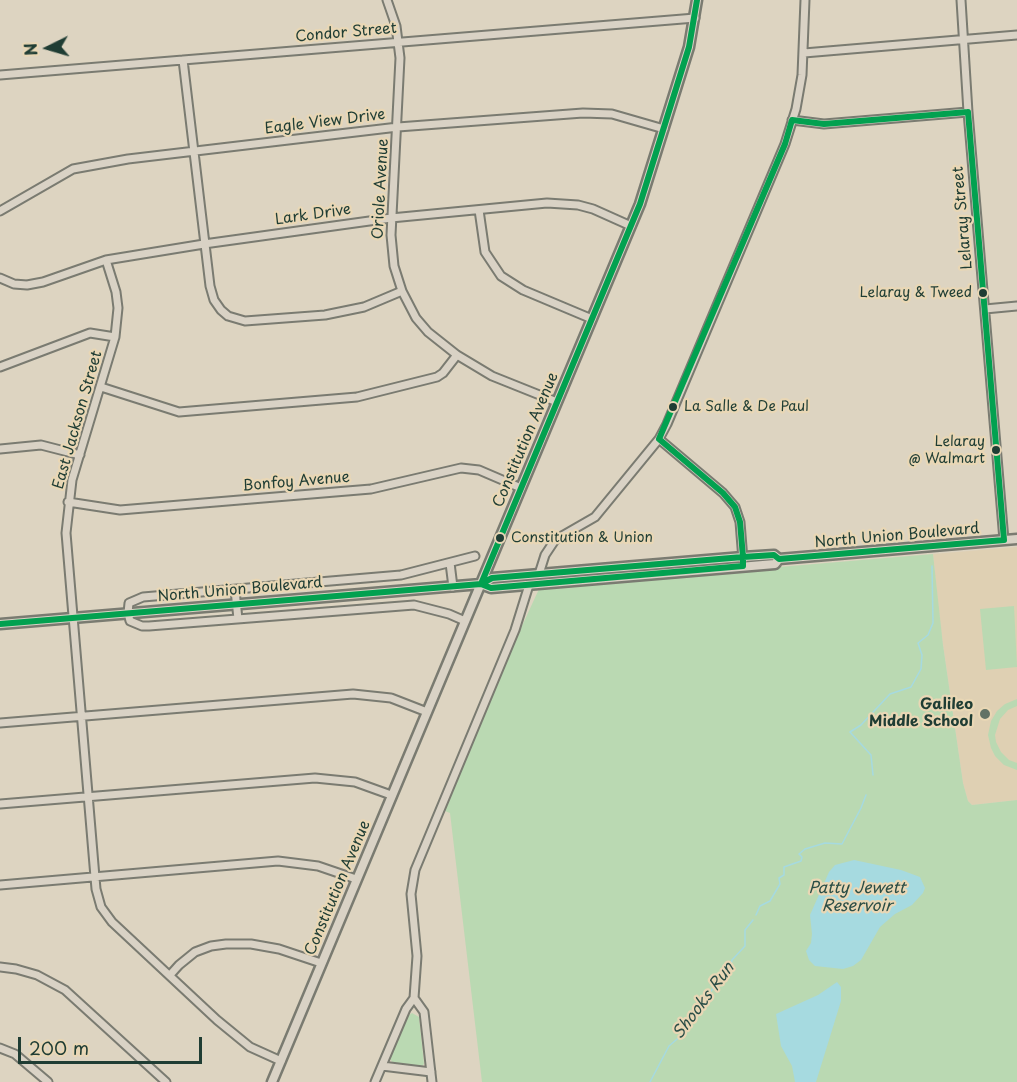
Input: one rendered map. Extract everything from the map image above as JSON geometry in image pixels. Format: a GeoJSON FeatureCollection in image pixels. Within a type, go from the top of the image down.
{"type":"FeatureCollection","features":[{"type":"Feature","properties":{"kind":"main road","name":"Constitution Avenue"},"geometry":{"type":"LineString","coordinates":[[272,1082],[631,226],[689,47],[697,0]]}},
{"type":"Feature","properties":{"kind":"main road","name":"North Union Boulevard"},"geometry":{"type":"LineString","coordinates":[[482,584],[491,588],[529,585],[743,562],[774,555],[779,559],[1017,539]]}},
{"type":"Feature","properties":{"kind":"main road","name":"North Union Boulevard"},"geometry":{"type":"LineString","coordinates":[[0,624],[453,587],[482,584],[492,578],[539,574],[743,562]]}},
{"type":"Feature","properties":{"kind":"street","name":"Oriole Avenue"},"geometry":{"type":"LineString","coordinates":[[387,0],[395,20],[399,43],[398,128],[391,218],[394,266],[402,291],[428,332],[457,355],[492,376],[557,402]]}},
{"type":"Feature","properties":{"kind":"street"},"geometry":{"type":"LineString","coordinates":[[539,574],[545,555],[555,540],[595,517],[659,439],[785,144],[802,75],[805,0]]}},
{"type":"Feature","properties":{"kind":"street","name":"Lelaray Street"},"geometry":{"type":"LineString","coordinates":[[961,0],[968,112],[1004,540]]}},
{"type":"Feature","properties":{"kind":"street","name":"Condor Street"},"geometry":{"type":"LineString","coordinates":[[0,75],[695,18]]}},
{"type":"Feature","properties":{"kind":"street"},"geometry":{"type":"LineString","coordinates":[[804,53],[1017,35]]}},
{"type":"Feature","properties":{"kind":"street"},"geometry":{"type":"LineString","coordinates":[[183,60],[204,244],[214,300],[228,316],[236,320],[255,321],[337,314],[364,307],[402,291]]}},
{"type":"Feature","properties":{"kind":"street","name":"Eagle View Drive"},"geometry":{"type":"LineString","coordinates":[[0,211],[73,169],[128,159],[398,128],[596,112],[612,114],[664,129]]}},
{"type":"Feature","properties":{"kind":"street"},"geometry":{"type":"LineString","coordinates":[[792,120],[824,124],[968,112]]}},
{"type":"Feature","properties":{"kind":"street","name":"Lark Drive"},"geometry":{"type":"LineString","coordinates":[[0,278],[14,284],[27,285],[44,282],[106,260],[204,244],[391,218],[547,203],[578,205],[593,209],[631,226]]}},
{"type":"Feature","properties":{"kind":"street"},"geometry":{"type":"LineString","coordinates":[[479,210],[485,252],[501,276],[523,290],[592,319]]}},
{"type":"Feature","properties":{"kind":"street","name":"East Jackson Street"},"geometry":{"type":"LineString","coordinates":[[106,260],[116,292],[116,337],[72,480],[66,532],[98,898],[106,915],[240,1040],[261,1053],[281,1061]]}},
{"type":"Feature","properties":{"kind":"street"},"geometry":{"type":"LineString","coordinates":[[985,309],[1017,306]]}},
{"type":"Feature","properties":{"kind":"street"},"geometry":{"type":"LineString","coordinates":[[0,367],[90,333],[116,337]]}},
{"type":"Feature","properties":{"kind":"street"},"geometry":{"type":"LineString","coordinates":[[101,387],[179,412],[357,397],[437,377],[457,355]]}},
{"type":"Feature","properties":{"kind":"street"},"geometry":{"type":"LineString","coordinates":[[659,439],[723,492],[735,507],[740,522],[743,562]]}},
{"type":"Feature","properties":{"kind":"street"},"geometry":{"type":"LineString","coordinates":[[0,449],[41,445],[80,454]]}},
{"type":"Feature","properties":{"kind":"street","name":"Bonfoy Avenue"},"geometry":{"type":"LineString","coordinates":[[69,502],[120,510],[371,489],[460,468],[479,470],[521,488]]}},
{"type":"Feature","properties":{"kind":"street"},"geometry":{"type":"LineString","coordinates":[[465,621],[414,604],[142,626],[130,621],[128,613],[129,603],[137,598],[401,575],[475,556]]}},
{"type":"Feature","properties":{"kind":"street"},"geometry":{"type":"LineString","coordinates":[[450,563],[453,587]]}},
{"type":"Feature","properties":{"kind":"street"},"geometry":{"type":"LineString","coordinates":[[375,1082],[406,1010],[414,998],[417,956],[411,894],[415,870],[522,613],[529,585]]}},
{"type":"Feature","properties":{"kind":"street"},"geometry":{"type":"LineString","coordinates":[[235,590],[238,619]]}},
{"type":"Feature","properties":{"kind":"street"},"geometry":{"type":"LineString","coordinates":[[0,723],[353,694],[391,698],[428,712]]}},
{"type":"Feature","properties":{"kind":"street"},"geometry":{"type":"LineString","coordinates":[[0,804],[315,778],[355,782],[391,795]]}},
{"type":"Feature","properties":{"kind":"street"},"geometry":{"type":"LineString","coordinates":[[0,885],[278,861],[318,866],[356,879]]}},
{"type":"Feature","properties":{"kind":"street"},"geometry":{"type":"LineString","coordinates":[[170,975],[195,952],[211,946],[226,944],[279,949],[321,963]]}},
{"type":"Feature","properties":{"kind":"street"},"geometry":{"type":"LineString","coordinates":[[0,967],[37,975],[65,990],[166,1082]]}},
{"type":"Feature","properties":{"kind":"street"},"geometry":{"type":"LineString","coordinates":[[414,998],[424,1012],[432,1082]]}},
{"type":"Feature","properties":{"kind":"street"},"geometry":{"type":"LineString","coordinates":[[0,1048],[15,1054],[48,1082]]}},
{"type":"Feature","properties":{"kind":"street"},"geometry":{"type":"LineString","coordinates":[[382,1066],[431,1072]]}},
{"type":"Feature","properties":{"kind":"shaded area","name":"Galileo Middle School"},"geometry":{"type":"Polygon","coordinates":[[[1017,547],[1017,800],[972,805],[968,801],[963,783],[941,630],[933,554],[1017,547]]]}},
{"type":"Feature","properties":{"kind":"green space"},"geometry":{"type":"Polygon","coordinates":[[[933,554],[943,645],[963,783],[968,801],[972,805],[1017,800],[1017,1082],[482,1082],[450,813],[445,811],[504,665],[539,589],[933,554]]]}},
{"type":"Feature","properties":{"kind":"green space"},"geometry":{"type":"Polygon","coordinates":[[[1014,606],[1017,667],[986,670],[980,609],[1014,606]]]}},
{"type":"Feature","properties":{"kind":"green space"},"geometry":{"type":"Polygon","coordinates":[[[1017,699],[1017,706],[1008,710],[1000,719],[995,735],[1001,752],[1009,760],[1017,763],[1017,770],[1004,765],[995,756],[988,735],[991,721],[997,711],[1005,704],[1017,699]]]}},
{"type":"Feature","properties":{"kind":"green space"},"geometry":{"type":"Polygon","coordinates":[[[412,1013],[419,1017],[424,1064],[422,1066],[393,1063],[390,1059],[408,1016],[412,1013]]]}},
{"type":"Feature","properties":{"kind":"water","name":"Patty Jewett Reservoir"},"geometry":{"type":"Polygon","coordinates":[[[854,860],[901,870],[920,877],[925,888],[912,905],[895,914],[880,927],[861,960],[853,966],[843,969],[815,966],[809,960],[806,951],[811,943],[812,934],[810,915],[829,872],[835,865],[854,860]]]}},
{"type":"Feature","properties":{"kind":"water"},"geometry":{"type":"Polygon","coordinates":[[[837,982],[841,987],[841,1001],[816,1082],[795,1082],[792,1066],[781,1046],[776,1014],[818,995],[837,982]]]}},
{"type":"Feature","properties":{"kind":"waterway","name":"Shooks Run"},"geometry":{"type":"LineString","coordinates":[[873,775],[871,755],[850,732],[861,725],[890,694],[911,687],[921,669],[922,655],[918,643],[928,635],[933,623],[932,566]]}},
{"type":"Feature","properties":{"kind":"waterway","name":"Shooks Run"},"geometry":{"type":"LineString","coordinates":[[756,915],[760,906],[770,901],[780,884],[779,878],[784,875],[784,867],[801,861],[802,857],[799,854],[805,849],[825,843],[842,844],[866,795]]}},
{"type":"Feature","properties":{"kind":"waterway","name":"Shooks Run"},"geometry":{"type":"LineString","coordinates":[[650,1082],[669,1046],[683,1034],[685,1025],[698,1006],[730,969],[732,960],[745,946],[745,930],[753,920]]}},
{"type":"Feature","properties":{"kind":"transit line"},"geometry":{"type":"LineString","coordinates":[[481,584],[640,204],[689,47],[697,0]]}},
{"type":"Feature","properties":{"kind":"transit line"},"geometry":{"type":"LineString","coordinates":[[968,112],[1004,540],[779,559],[774,555],[743,557],[740,522],[735,507],[723,493],[659,439],[785,144],[792,120],[824,124],[968,112]]}},
{"type":"Feature","properties":{"kind":"transit line"},"geometry":{"type":"LineString","coordinates":[[481,584],[491,588],[743,566],[743,557]]}},
{"type":"Feature","properties":{"kind":"transit line"},"geometry":{"type":"LineString","coordinates":[[481,584],[492,578],[743,557]]}},
{"type":"Feature","properties":{"kind":"transit line"},"geometry":{"type":"LineString","coordinates":[[0,624],[481,584]]}},
{"type":"Feature","properties":{"kind":"place","name":"Lelaray & Tweed"},"geometry":{"type":"Point","coordinates":[983,293]}},
{"type":"Feature","properties":{"kind":"place","name":"La Salle & De Paul"},"geometry":{"type":"Point","coordinates":[673,407]}},
{"type":"Feature","properties":{"kind":"place","name":"Lelaray @ Walmart"},"geometry":{"type":"Point","coordinates":[996,450]}},
{"type":"Feature","properties":{"kind":"place","name":"Constitution & Union"},"geometry":{"type":"Point","coordinates":[500,538]}},
{"type":"Feature","properties":{"kind":"place","name":"Galileo Middle School"},"geometry":{"type":"Point","coordinates":[985,714]}}]}
